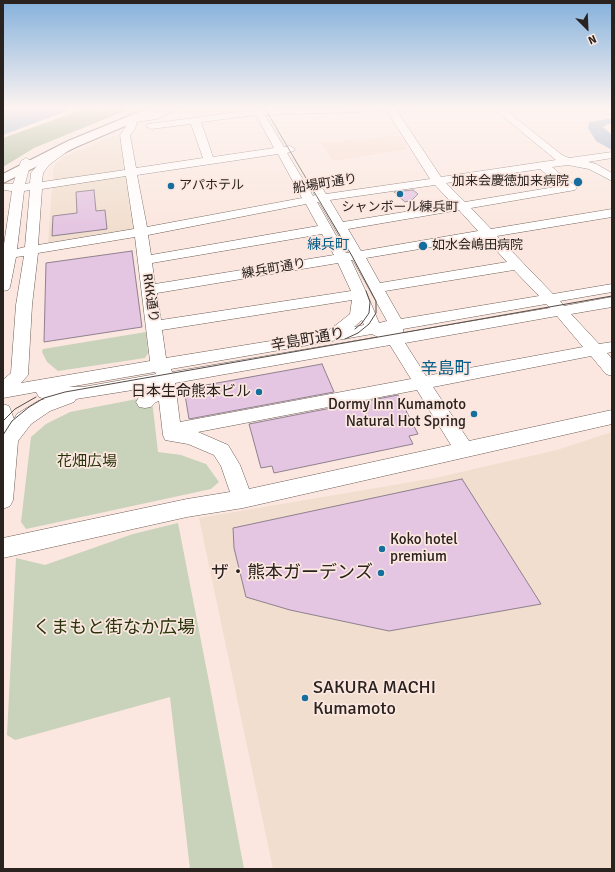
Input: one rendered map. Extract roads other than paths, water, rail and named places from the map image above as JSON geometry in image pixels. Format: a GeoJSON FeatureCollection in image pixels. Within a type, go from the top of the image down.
{"type":"FeatureCollection","features":[{"type":"Feature","properties":{"kind":"highway"},"geometry":{"type":"LineString","coordinates":[[3,179],[50,148]]}},
{"type":"Feature","properties":{"kind":"highway"},"geometry":{"type":"LineString","coordinates":[[3,173],[64,148]]}},
{"type":"Feature","properties":{"kind":"street"},"geometry":{"type":"LineString","coordinates":[[3,391],[19,375],[24,305],[37,250],[36,186],[38,173],[40,168],[67,148]]}},
{"type":"Feature","properties":{"kind":"street","name":"RKK通り"},"geometry":{"type":"LineString","coordinates":[[127,148],[141,232],[148,290],[172,433]]}},
{"type":"Feature","properties":{"kind":"street"},"geometry":{"type":"LineString","coordinates":[[204,148],[209,161]]}},
{"type":"Feature","properties":{"kind":"street"},"geometry":{"type":"LineString","coordinates":[[416,148],[438,180],[517,266],[549,298],[612,370]]}},
{"type":"Feature","properties":{"kind":"street"},"geometry":{"type":"LineString","coordinates":[[546,148],[566,161],[592,166],[612,178]]}},
{"type":"Feature","properties":{"kind":"street"},"geometry":{"type":"LineString","coordinates":[[3,187],[36,186],[286,149]]}},
{"type":"Feature","properties":{"kind":"street"},"geometry":{"type":"LineString","coordinates":[[286,149],[323,198],[340,226],[375,288],[422,383],[464,449]]}},
{"type":"Feature","properties":{"kind":"street"},"geometry":{"type":"LineString","coordinates":[[286,149],[309,200],[342,258],[360,294],[373,328]]}},
{"type":"Feature","properties":{"kind":"street","name":"船場町通り"},"geometry":{"type":"LineString","coordinates":[[6,255],[141,232],[309,200],[612,155]]}},
{"type":"Feature","properties":{"kind":"street"},"geometry":{"type":"LineString","coordinates":[[3,287],[6,255],[19,186],[25,165]]}},
{"type":"Feature","properties":{"kind":"street"},"geometry":{"type":"LineString","coordinates":[[340,226],[571,188],[542,165]]}},
{"type":"Feature","properties":{"kind":"street"},"geometry":{"type":"LineString","coordinates":[[3,182],[19,186]]}},
{"type":"Feature","properties":{"kind":"street","name":"練兵町通り"},"geometry":{"type":"LineString","coordinates":[[148,290],[612,213]]}},
{"type":"Feature","properties":{"kind":"street"},"geometry":{"type":"LineString","coordinates":[[144,260],[326,229]]}},
{"type":"Feature","properties":{"kind":"street"},"geometry":{"type":"LineString","coordinates":[[375,288],[517,266]]}},
{"type":"Feature","properties":{"kind":"street","name":"辛島町通り"},"geometry":{"type":"LineString","coordinates":[[3,391],[82,393],[164,379],[549,298],[612,288]]}},
{"type":"Feature","properties":{"kind":"street"},"geometry":{"type":"LineString","coordinates":[[154,326],[360,294]]}},
{"type":"Feature","properties":{"kind":"street"},"geometry":{"type":"LineString","coordinates":[[317,339],[342,329],[357,316],[360,294]]}},
{"type":"Feature","properties":{"kind":"street","name":"辛島町通り"},"geometry":{"type":"LineString","coordinates":[[3,391],[164,379],[317,339],[373,328],[395,331],[560,312],[612,302]]}},
{"type":"Feature","properties":{"kind":"street"},"geometry":{"type":"LineString","coordinates":[[172,433],[612,347]]}},
{"type":"Feature","properties":{"kind":"street"},"geometry":{"type":"LineString","coordinates":[[145,402],[164,379]]}},
{"type":"Feature","properties":{"kind":"street"},"geometry":{"type":"LineString","coordinates":[[9,440],[24,419],[44,406],[82,393]]}},
{"type":"Feature","properties":{"kind":"street"},"geometry":{"type":"LineString","coordinates":[[3,411],[9,440],[3,500]]}},
{"type":"Feature","properties":{"kind":"street"},"geometry":{"type":"LineString","coordinates":[[3,548],[187,508],[243,499],[612,417]]}},
{"type":"Feature","properties":{"kind":"street"},"geometry":{"type":"LineString","coordinates":[[172,433],[191,437],[221,450],[230,465],[243,499]]}},
{"type":"Feature","properties":{"kind":"tram line"},"geometry":{"type":"LineString","coordinates":[[288,148],[352,256],[376,301],[376,313],[369,324],[358,333],[345,339]]}},
{"type":"Feature","properties":{"kind":"tram line"},"geometry":{"type":"LineString","coordinates":[[355,329],[362,323],[369,313],[370,302],[366,291]]}},
{"type":"Feature","properties":{"kind":"tram line"},"geometry":{"type":"LineString","coordinates":[[3,435],[12,421],[29,407],[44,398],[65,392],[612,296]]}},
{"type":"Feature","properties":{"kind":"tram line"},"geometry":{"type":"LineString","coordinates":[[3,421],[15,409],[36,397]]}},
{"type":"Feature","properties":{"kind":"place","name":"加来会慶徳加来病院"},"geometry":{"type":"Point","coordinates":[578,182]}},
{"type":"Feature","properties":{"kind":"place","name":"アパホテル"},"geometry":{"type":"Point","coordinates":[171,186]}},
{"type":"Feature","properties":{"kind":"place","name":"シャンボール練兵町"},"geometry":{"type":"Point","coordinates":[400,194]}},
{"type":"Feature","properties":{"kind":"place","name":"如水会嶋田病院"},"geometry":{"type":"Point","coordinates":[423,246]}},
{"type":"Feature","properties":{"kind":"place","name":"日本生命熊本ビル"},"geometry":{"type":"Point","coordinates":[259,392]}},
{"type":"Feature","properties":{"kind":"place","name":"Dormy Inn Kumamoto Natural Hot Spring"},"geometry":{"type":"Point","coordinates":[474,414]}},
{"type":"Feature","properties":{"kind":"place","name":"Koko hotel premium"},"geometry":{"type":"Point","coordinates":[382,549]}},
{"type":"Feature","properties":{"kind":"place","name":"ザ・熊本ガーデンズ"},"geometry":{"type":"Point","coordinates":[381,573]}},
{"type":"Feature","properties":{"kind":"place","name":"SAKURA MACHI Kumamoto"},"geometry":{"type":"Point","coordinates":[305,698]}},
{"type":"Feature","properties":{"kind":"district","name":"練兵町"},"geometry":{"type":"Point","coordinates":[328,245]}},
{"type":"Feature","properties":{"kind":"district","name":"辛島町"},"geometry":{"type":"Point","coordinates":[446,370]}},
{"type":"Feature","properties":{"kind":"park label","name":"花畑広場"},"geometry":{"type":"Point","coordinates":[87,462]}},
{"type":"Feature","properties":{"kind":"park label","name":"くまもと街なか広場"},"geometry":{"type":"Point","coordinates":[114,628]}}]}
